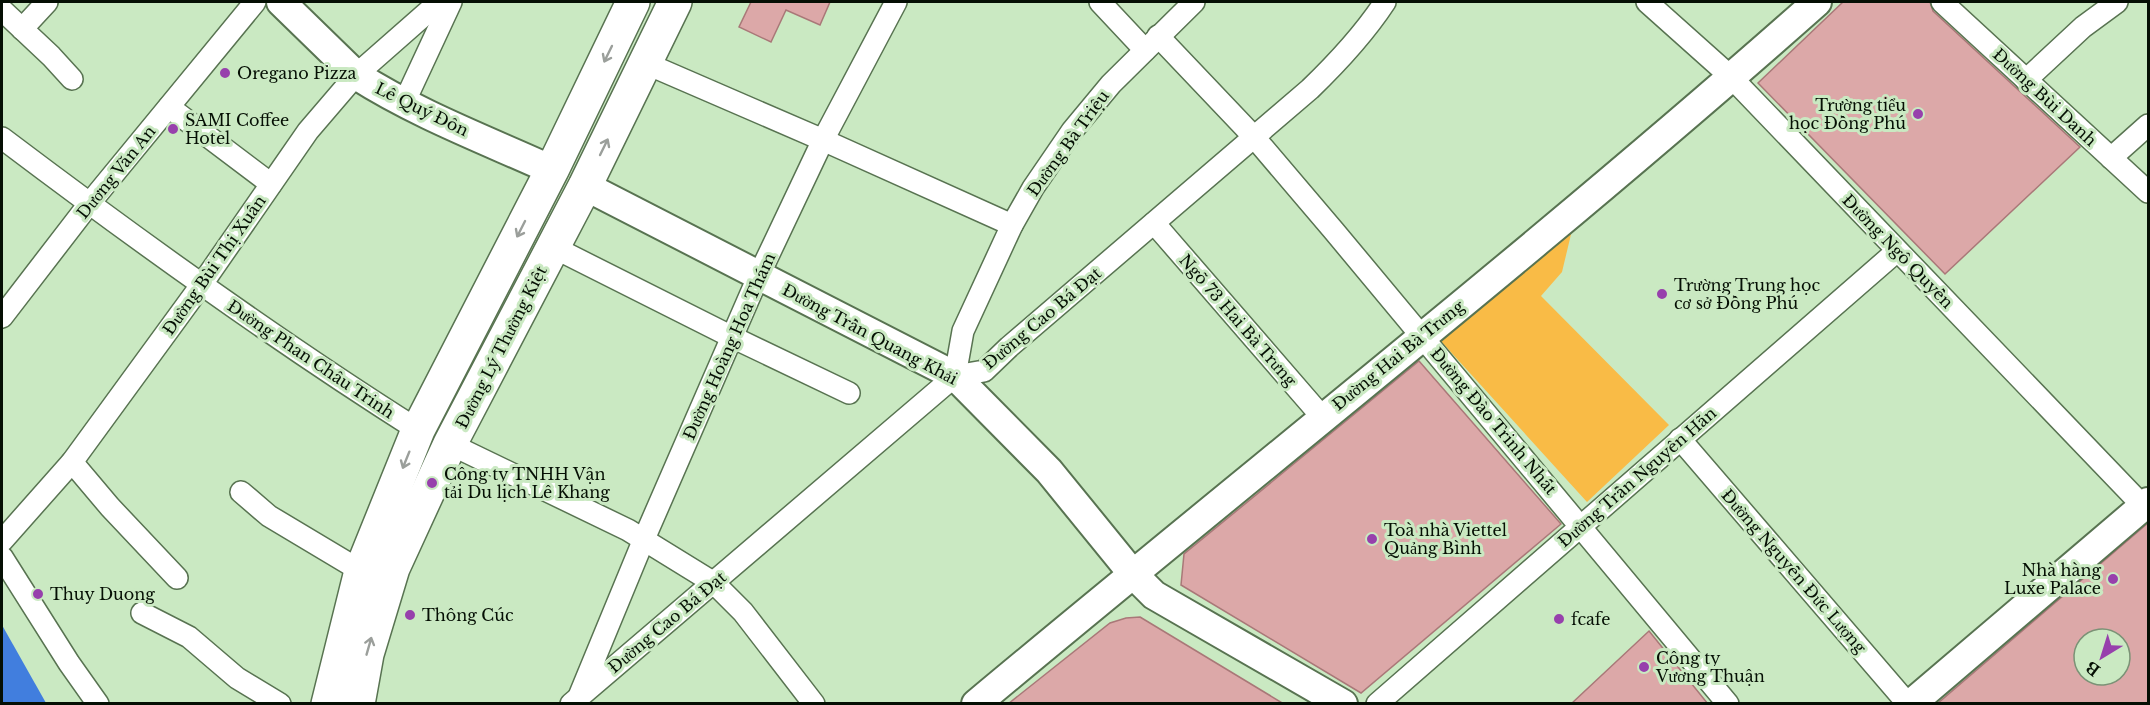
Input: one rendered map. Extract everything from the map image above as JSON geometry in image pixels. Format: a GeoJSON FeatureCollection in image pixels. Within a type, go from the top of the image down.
{"type":"FeatureCollection","features":[{"type":"Feature","properties":{"kind":"main road"},"geometry":{"type":"LineString","coordinates":[[328,704],[361,572],[418,430],[552,170],[633,2]]}},
{"type":"Feature","properties":{"kind":"main road","name":"Đường Lý Thường Kiệt"},"geometry":{"type":"LineString","coordinates":[[358,704],[367,654],[393,568],[450,444],[585,186],[675,2]]}},
{"type":"Feature","properties":{"kind":"main road"},"geometry":{"type":"LineString","coordinates":[[552,170],[585,186]]}},
{"type":"Feature","properties":{"kind":"street"},"geometry":{"type":"LineString","coordinates":[[22,29],[47,2]]}},
{"type":"Feature","properties":{"kind":"street","name":"Dương Văn An"},"geometry":{"type":"LineString","coordinates":[[2,317],[89,204],[255,2]]}},
{"type":"Feature","properties":{"kind":"street","name":"Lê Quý Đôn"},"geometry":{"type":"LineString","coordinates":[[281,2],[356,75],[404,104],[552,170]]}},
{"type":"Feature","properties":{"kind":"street","name":"Đường Bùi Thị Xuân"},"geometry":{"type":"LineString","coordinates":[[2,542],[72,462],[202,284],[308,131],[356,75],[439,2]]}},
{"type":"Feature","properties":{"kind":"street"},"geometry":{"type":"LineString","coordinates":[[404,104],[451,2]]}},
{"type":"Feature","properties":{"kind":"street","name":"Đường Hoàng Hoa Thám"},"geometry":{"type":"LineString","coordinates":[[574,700],[759,275],[824,140],[896,2]]}},
{"type":"Feature","properties":{"kind":"street","name":"Đường Đào Trinh Nhất"},"geometry":{"type":"LineString","coordinates":[[1100,2],[1151,43],[1254,137],[1423,336],[1728,704]]}},
{"type":"Feature","properties":{"kind":"street","name":"Đường Bà Triệu"},"geometry":{"type":"LineString","coordinates":[[956,376],[963,331],[1012,225],[1033,188],[1072,131],[1111,84],[1194,2]]}},
{"type":"Feature","properties":{"kind":"street","name":"Đường Cao Bá Đạt"},"geometry":{"type":"LineString","coordinates":[[574,700],[956,376],[984,371],[1336,65],[1385,2]]}},
{"type":"Feature","properties":{"kind":"street","name":"Đường Ngô Quyền"},"geometry":{"type":"LineString","coordinates":[[1647,2],[1731,77],[1897,251],[2146,504]]}},
{"type":"Feature","properties":{"kind":"street","name":"Đường Hai Bà Trưng"},"geometry":{"type":"LineString","coordinates":[[975,704],[1423,336],[1817,2]]}},
{"type":"Feature","properties":{"kind":"street","name":"Đường Bùi Danh"},"geometry":{"type":"LineString","coordinates":[[1942,2],[2148,192]]}},
{"type":"Feature","properties":{"kind":"street"},"geometry":{"type":"LineString","coordinates":[[2026,80],[2083,27],[2117,2]]}},
{"type":"Feature","properties":{"kind":"street"},"geometry":{"type":"LineString","coordinates":[[2,10],[72,79]]}},
{"type":"Feature","properties":{"kind":"street"},"geometry":{"type":"LineString","coordinates":[[645,63],[824,140],[1012,225]]}},
{"type":"Feature","properties":{"kind":"street"},"geometry":{"type":"LineString","coordinates":[[169,107],[271,184]]}},
{"type":"Feature","properties":{"kind":"street"},"geometry":{"type":"LineString","coordinates":[[2111,158],[2148,124]]}},
{"type":"Feature","properties":{"kind":"street","name":"Đường Phan Châu Trinh"},"geometry":{"type":"LineString","coordinates":[[2,138],[89,204],[332,376],[418,430]]}},
{"type":"Feature","properties":{"kind":"street","name":"Đường Trần Quang Khải"},"geometry":{"type":"LineString","coordinates":[[585,186],[956,376],[1049,471],[1132,573],[1154,595],[1343,704]]}},
{"type":"Feature","properties":{"kind":"street","name":"Ngõ 73 Hai Bà Trưng"},"geometry":{"type":"LineString","coordinates":[[1154,223],[1323,418]]}},
{"type":"Feature","properties":{"kind":"street"},"geometry":{"type":"LineString","coordinates":[[553,247],[849,393]]}},
{"type":"Feature","properties":{"kind":"street","name":"Đường Trần Nguyên Hãn"},"geometry":{"type":"LineString","coordinates":[[1377,704],[1897,251]]}},
{"type":"Feature","properties":{"kind":"street","name":"Đường Nguyễn Đức Lượng"},"geometry":{"type":"LineString","coordinates":[[1680,439],[1910,704]]}},
{"type":"Feature","properties":{"kind":"street"},"geometry":{"type":"LineString","coordinates":[[450,444],[644,539],[714,583],[743,612],[814,704]]}},
{"type":"Feature","properties":{"kind":"street"},"geometry":{"type":"LineString","coordinates":[[72,462],[110,507],[177,578]]}},
{"type":"Feature","properties":{"kind":"street"},"geometry":{"type":"LineString","coordinates":[[241,492],[269,516],[361,572]]}},
{"type":"Feature","properties":{"kind":"street"},"geometry":{"type":"LineString","coordinates":[[1910,704],[2146,504]]}},
{"type":"Feature","properties":{"kind":"street"},"geometry":{"type":"LineString","coordinates":[[2,557],[69,663],[98,704]]}},
{"type":"Feature","properties":{"kind":"street"},"geometry":{"type":"LineString","coordinates":[[142,613],[189,637],[237,678],[280,704]]}},
{"type":"Feature","properties":{"kind":"shaded area"},"geometry":{"type":"Polygon","coordinates":[[[1573,226],[1562,272],[1541,296],[1669,425],[1587,502],[1438,338],[1573,226]]]}},
{"type":"Feature","properties":{"kind":"water"},"geometry":{"type":"Polygon","coordinates":[[[2,625],[46,703],[2,703],[2,625]]]}},
{"type":"Feature","properties":{"kind":"building"},"geometry":{"type":"Polygon","coordinates":[[[751,2],[830,2],[820,25],[786,10],[771,42],[739,27],[751,2]]]}},
{"type":"Feature","properties":{"kind":"building","name":"Trường tiểu học Đồng Phú"},"geometry":{"type":"Polygon","coordinates":[[[1843,2],[1930,2],[1933,11],[2080,147],[1945,274],[1758,83],[1843,2]]]}},
{"type":"Feature","properties":{"kind":"building","name":"Toà nhà Viettel Quảng Bình"},"geometry":{"type":"Polygon","coordinates":[[[1419,361],[1561,524],[1361,693],[1181,585],[1184,554],[1419,361]]]}},
{"type":"Feature","properties":{"kind":"building","name":"Nhà hàng Luxe Palace"},"geometry":{"type":"Polygon","coordinates":[[[2148,523],[2148,704],[1937,704],[2148,523]]]}},
{"type":"Feature","properties":{"kind":"building"},"geometry":{"type":"Polygon","coordinates":[[[1140,617],[1284,704],[1008,704],[1110,623],[1140,617]]]}},
{"type":"Feature","properties":{"kind":"building","name":"Công ty Vương Thuận"},"geometry":{"type":"Polygon","coordinates":[[[1649,631],[1708,704],[1571,704],[1649,631]]]}},
{"type":"Feature","properties":{"kind":"place","name":"Oregano Pizza"},"geometry":{"type":"Point","coordinates":[225,73]}},
{"type":"Feature","properties":{"kind":"place","name":"Trường tiểu học Đồng Phú"},"geometry":{"type":"Point","coordinates":[1918,114]}},
{"type":"Feature","properties":{"kind":"place","name":"SAMI Coffee Hotel"},"geometry":{"type":"Point","coordinates":[173,129]}},
{"type":"Feature","properties":{"kind":"place","name":"Trường Trung học cơ sở Đồng Phú"},"geometry":{"type":"Point","coordinates":[1662,294]}},
{"type":"Feature","properties":{"kind":"place","name":"Công ty TNHH Vận tải Du lịch Lê Khang"},"geometry":{"type":"Point","coordinates":[432,483]}},
{"type":"Feature","properties":{"kind":"place","name":"Toà nhà Viettel Quảng Bình"},"geometry":{"type":"Point","coordinates":[1372,539]}},
{"type":"Feature","properties":{"kind":"place","name":"Nhà hàng Luxe Palace"},"geometry":{"type":"Point","coordinates":[2113,579]}},
{"type":"Feature","properties":{"kind":"place","name":"Thuy Duong"},"geometry":{"type":"Point","coordinates":[38,594]}},
{"type":"Feature","properties":{"kind":"place","name":"Thông Cúc"},"geometry":{"type":"Point","coordinates":[410,615]}},
{"type":"Feature","properties":{"kind":"place","name":"fcafe"},"geometry":{"type":"Point","coordinates":[1559,619]}},
{"type":"Feature","properties":{"kind":"place","name":"Công ty Vương Thuận"},"geometry":{"type":"Point","coordinates":[1644,667]}}]}
